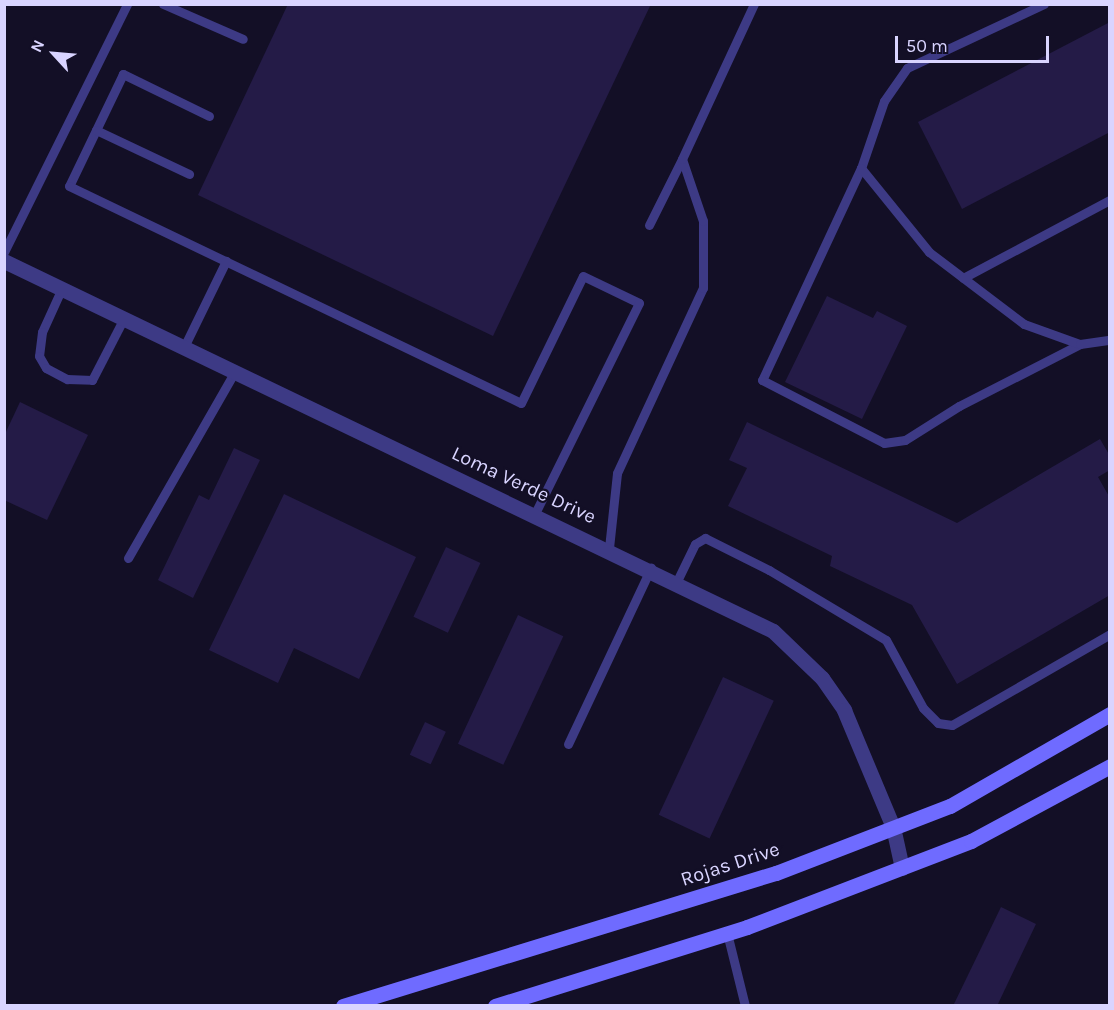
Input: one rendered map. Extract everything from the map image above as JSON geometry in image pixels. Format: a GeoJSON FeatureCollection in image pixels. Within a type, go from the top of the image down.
{"type":"FeatureCollection","features":[{"type":"Feature","properties":{"kind":"main road","name":"Rojas Drive"},"geometry":{"type":"LineString","coordinates":[[343,1005],[776,873],[893,826],[950,806],[1110,714]]}},
{"type":"Feature","properties":{"kind":"main road"},"geometry":{"type":"LineString","coordinates":[[495,1005],[727,933],[902,868],[998,829],[1110,766]]}},
{"type":"Feature","properties":{"kind":"street","name":"Loma Verde Drive"},"geometry":{"type":"LineString","coordinates":[[4,261],[651,568],[773,631],[822,678],[863,743],[893,826],[902,868]]}},
{"type":"Feature","properties":{"kind":"lane"},"geometry":{"type":"LineString","coordinates":[[4,252],[127,4]]}},
{"type":"Feature","properties":{"kind":"lane"},"geometry":{"type":"LineString","coordinates":[[164,4],[183,8],[243,39]]}},
{"type":"Feature","properties":{"kind":"lane"},"geometry":{"type":"LineString","coordinates":[[649,225],[754,4]]}},
{"type":"Feature","properties":{"kind":"lane"},"geometry":{"type":"LineString","coordinates":[[1044,4],[907,68],[884,101],[861,168],[764,369],[762,380],[767,387],[884,443],[905,440],[959,406],[1080,344],[1110,340]]}},
{"type":"Feature","properties":{"kind":"lane"},"geometry":{"type":"LineString","coordinates":[[209,116],[123,74],[69,186],[521,403],[583,276],[639,303],[535,513]]}},
{"type":"Feature","properties":{"kind":"lane"},"geometry":{"type":"LineString","coordinates":[[96,130],[189,174]]}},
{"type":"Feature","properties":{"kind":"lane"},"geometry":{"type":"LineString","coordinates":[[609,548],[617,473],[703,288],[703,221],[682,159]]}},
{"type":"Feature","properties":{"kind":"lane"},"geometry":{"type":"LineString","coordinates":[[861,168],[929,252],[1024,324],[1080,344]]}},
{"type":"Feature","properties":{"kind":"lane"},"geometry":{"type":"LineString","coordinates":[[963,278],[1110,200]]}},
{"type":"Feature","properties":{"kind":"lane"},"geometry":{"type":"LineString","coordinates":[[184,347],[226,261]]}},
{"type":"Feature","properties":{"kind":"lane"},"geometry":{"type":"LineString","coordinates":[[62,288],[42,332],[39,356],[46,368],[67,379],[92,380],[124,318]]}},
{"type":"Feature","properties":{"kind":"lane"},"geometry":{"type":"LineString","coordinates":[[128,558],[235,371]]}},
{"type":"Feature","properties":{"kind":"lane"},"geometry":{"type":"LineString","coordinates":[[677,581],[695,544],[705,538],[769,570],[886,640],[923,708],[938,723],[952,726],[1110,634]]}},
{"type":"Feature","properties":{"kind":"lane"},"geometry":{"type":"LineString","coordinates":[[568,744],[651,568]]}},
{"type":"Feature","properties":{"kind":"lane"},"geometry":{"type":"LineString","coordinates":[[727,933],[745,1005]]}},
{"type":"Feature","properties":{"kind":"building"},"geometry":{"type":"Polygon","coordinates":[[[288,4],[651,4],[493,336],[198,195],[288,4]]]}},
{"type":"Feature","properties":{"kind":"building"},"geometry":{"type":"Polygon","coordinates":[[[1110,22],[1110,132],[962,209],[918,122],[1110,22]]]}},
{"type":"Feature","properties":{"kind":"building"},"geometry":{"type":"Polygon","coordinates":[[[827,296],[873,318],[877,311],[907,326],[862,419],[785,382],[827,296]]]}},
{"type":"Feature","properties":{"kind":"building"},"geometry":{"type":"Polygon","coordinates":[[[20,402],[88,435],[47,520],[4,500],[4,436],[20,402]]]}},
{"type":"Feature","properties":{"kind":"building"},"geometry":{"type":"Polygon","coordinates":[[[747,422],[957,523],[1100,439],[1110,456],[1110,470],[1098,477],[1110,498],[1110,595],[957,684],[912,605],[830,566],[832,556],[728,506],[747,468],[729,460],[747,422]]]}},
{"type":"Feature","properties":{"kind":"building"},"geometry":{"type":"Polygon","coordinates":[[[234,448],[260,460],[193,598],[158,580],[199,495],[209,500],[234,448]]]}},
{"type":"Feature","properties":{"kind":"building"},"geometry":{"type":"Polygon","coordinates":[[[284,494],[416,557],[359,679],[294,648],[278,683],[209,650],[284,494]]]}},
{"type":"Feature","properties":{"kind":"building"},"geometry":{"type":"Polygon","coordinates":[[[446,547],[480,563],[448,633],[413,617],[446,547]]]}},
{"type":"Feature","properties":{"kind":"building"},"geometry":{"type":"Polygon","coordinates":[[[518,615],[563,636],[503,765],[458,744],[518,615]]]}},
{"type":"Feature","properties":{"kind":"building"},"geometry":{"type":"Polygon","coordinates":[[[723,677],[774,701],[710,838],[659,815],[723,677]]]}},
{"type":"Feature","properties":{"kind":"building"},"geometry":{"type":"Polygon","coordinates":[[[425,722],[446,732],[431,764],[410,755],[425,722]]]}},
{"type":"Feature","properties":{"kind":"building"},"geometry":{"type":"Polygon","coordinates":[[[1001,907],[1036,924],[997,1006],[953,1006],[1001,907]]]}}]}
